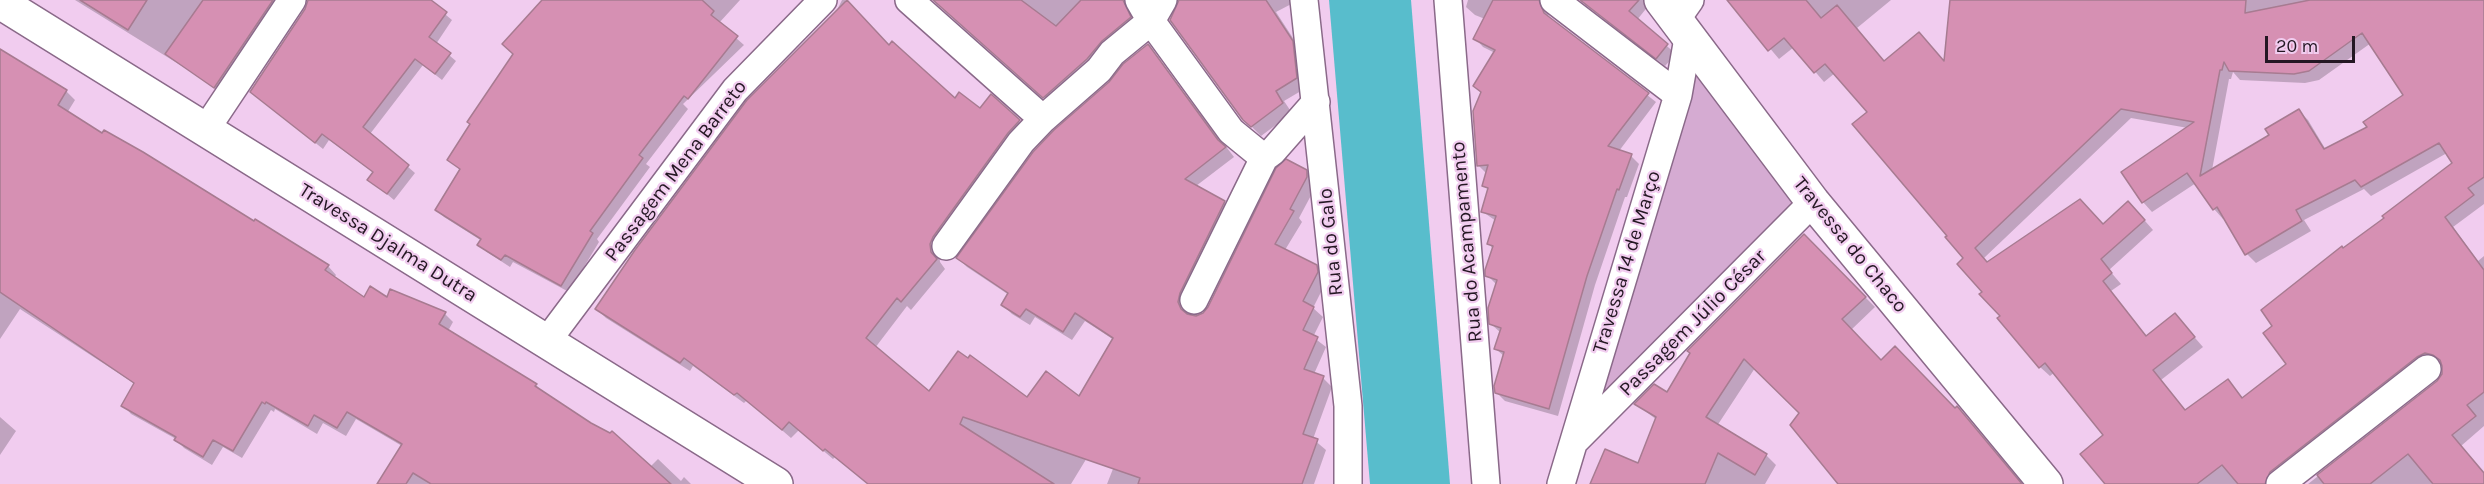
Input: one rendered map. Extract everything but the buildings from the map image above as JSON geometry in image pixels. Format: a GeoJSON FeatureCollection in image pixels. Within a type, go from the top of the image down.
{"type":"FeatureCollection","features":[{"type":"Feature","properties":{"kind":"street"},"geometry":{"type":"LineString","coordinates":[[206,129],[292,0]]}},
{"type":"Feature","properties":{"kind":"street"},"geometry":{"type":"LineString","coordinates":[[909,0],[1043,119]]}},
{"type":"Feature","properties":{"kind":"street","name":"Rua do Galo"},"geometry":{"type":"LineString","coordinates":[[1304,0],[1348,406],[1348,484]]}},
{"type":"Feature","properties":{"kind":"street","name":"Rua do Acampamento"},"geometry":{"type":"LineString","coordinates":[[1448,0],[1486,484]]}},
{"type":"Feature","properties":{"kind":"street"},"geometry":{"type":"LineString","coordinates":[[1554,0],[1678,94]]}},
{"type":"Feature","properties":{"kind":"street","name":"Travessa Djalma Dutra"},"geometry":{"type":"LineString","coordinates":[[0,2],[776,484]]}},
{"type":"Feature","properties":{"kind":"street","name":"Passagem Mena Barreto"},"geometry":{"type":"LineString","coordinates":[[547,341],[735,90],[813,3]]}},
{"type":"Feature","properties":{"kind":"street"},"geometry":{"type":"LineString","coordinates":[[946,246],[1021,142],[1043,119],[1099,70],[1151,7],[1231,131],[1264,158]]}},
{"type":"Feature","properties":{"kind":"street","name":"Travessa 14 de Março"},"geometry":{"type":"LineString","coordinates":[[1561,484],[1678,94],[1679,15]]}},
{"type":"Feature","properties":{"kind":"street","name":"Travessa do Chaco"},"geometry":{"type":"LineString","coordinates":[[1679,15],[1813,202],[2046,484]]}},
{"type":"Feature","properties":{"kind":"street"},"geometry":{"type":"LineString","coordinates":[[1194,300],[1264,158],[1316,102]]}},
{"type":"Feature","properties":{"kind":"street","name":"Passagem Júlio César"},"geometry":{"type":"LineString","coordinates":[[1572,444],[1813,202]]}},
{"type":"Feature","properties":{"kind":"street"},"geometry":{"type":"LineString","coordinates":[[2280,484],[2427,369]]}},
{"type":"Feature","properties":{"kind":"shaded area"},"geometry":{"type":"Polygon","coordinates":[[[1690,57],[1812,187],[1576,429],[1690,57]]]}},
{"type":"Feature","properties":{"kind":"water"},"geometry":{"type":"Polygon","coordinates":[[[1329,0],[1411,0],[1450,484],[1370,484],[1329,0]]]}}]}
